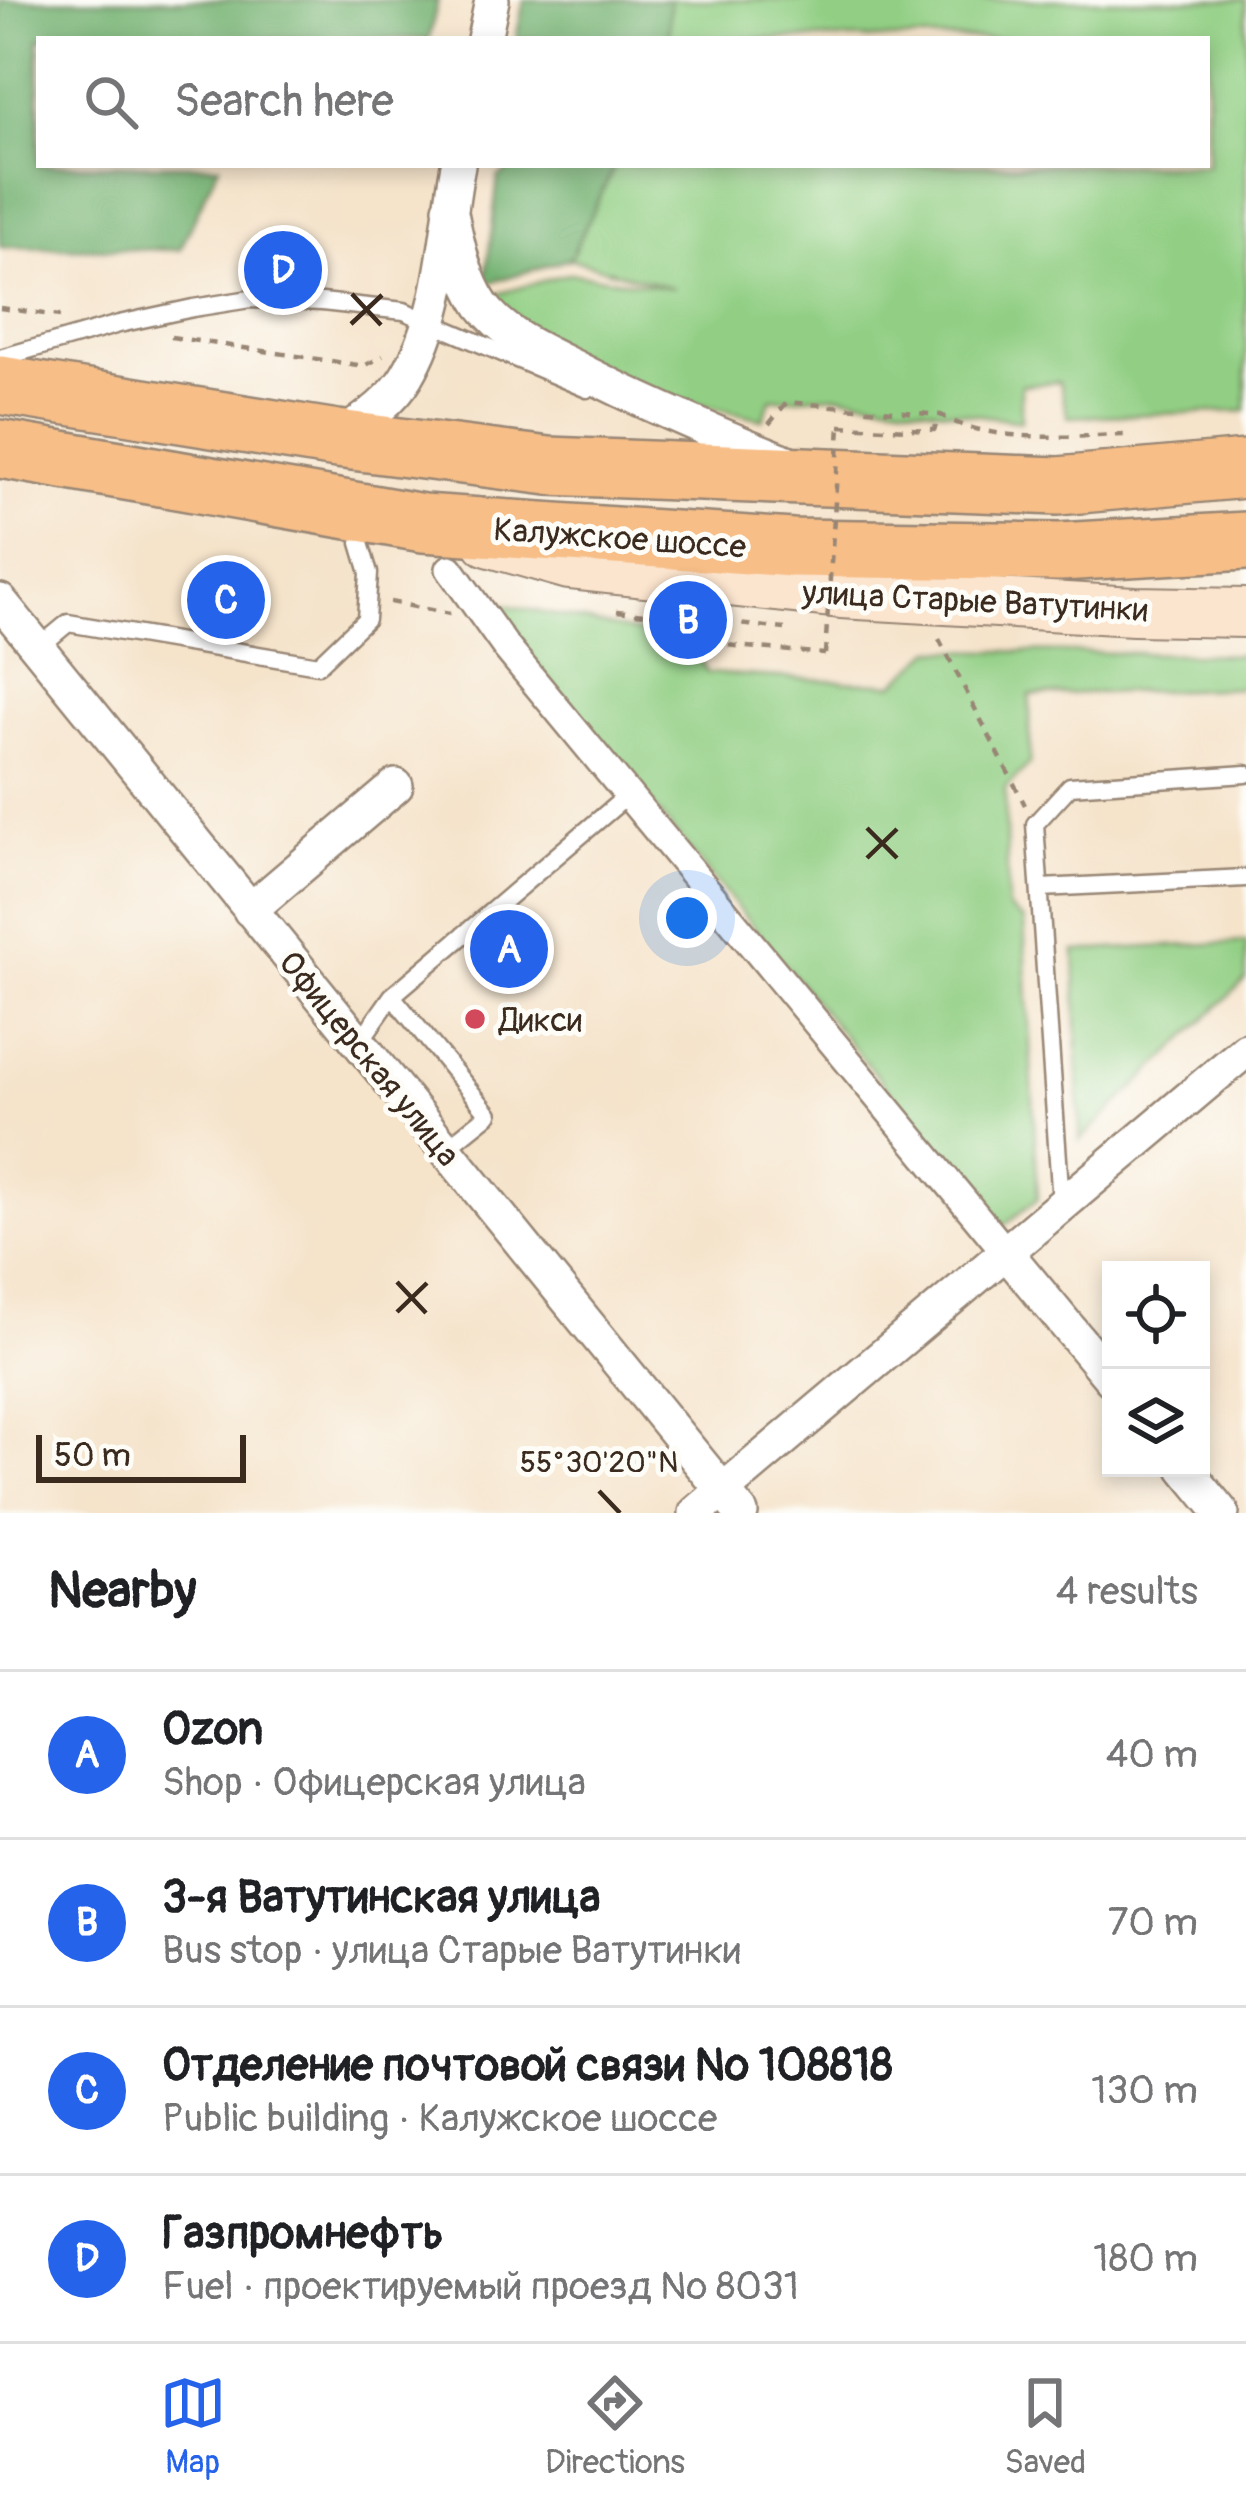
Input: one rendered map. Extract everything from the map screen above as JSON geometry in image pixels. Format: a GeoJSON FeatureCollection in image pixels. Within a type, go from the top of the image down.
{"type":"FeatureCollection","features":[{"type":"Feature","properties":{"kind":"highway","name":"Калужское шоссе"},"geometry":{"type":"LineString","coordinates":[[0,385],[337,439],[549,466],[834,452],[1058,486],[1246,469]]}},
{"type":"Feature","properties":{"kind":"highway","name":"Калужское шоссе"},"geometry":{"type":"LineString","coordinates":[[0,449],[364,515],[437,546],[1060,552],[1226,543]]}},
{"type":"Feature","properties":{"kind":"main road","name":"улица Старые Ватутинки"},"geometry":{"type":"LineString","coordinates":[[437,546],[841,594],[1246,613]]}},
{"type":"Feature","properties":{"kind":"street"},"geometry":{"type":"LineString","coordinates":[[485,36],[492,0]]}},
{"type":"Feature","properties":{"kind":"street"},"geometry":{"type":"LineString","coordinates":[[337,439],[379,409],[406,377],[431,322],[457,168]]}},
{"type":"Feature","properties":{"kind":"street"},"geometry":{"type":"LineString","coordinates":[[450,208],[471,284],[496,322],[518,339],[666,414],[834,452]]}},
{"type":"Feature","properties":{"kind":"street"},"geometry":{"type":"LineString","coordinates":[[841,594],[1226,543]]}},
{"type":"Feature","properties":{"kind":"street"},"geometry":{"type":"LineString","coordinates":[[437,546],[484,621],[1103,1369]]}},
{"type":"Feature","properties":{"kind":"street","name":"Офицерская улица"},"geometry":{"type":"LineString","coordinates":[[0,601],[732,1501]]}},
{"type":"Feature","properties":{"kind":"street"},"geometry":{"type":"LineString","coordinates":[[250,910],[396,786]]}},
{"type":"Feature","properties":{"kind":"street"},"geometry":{"type":"LineString","coordinates":[[696,1513],[732,1501],[1005,1252],[1246,1050]]}},
{"type":"Feature","properties":{"kind":"street"},"geometry":{"type":"LineString","coordinates":[[1192,1477],[1222,1513]]}},
{"type":"Feature","properties":{"kind":"lane"},"geometry":{"type":"LineString","coordinates":[[0,358],[119,323],[250,299],[404,311],[571,384],[666,414]]}},
{"type":"Feature","properties":{"kind":"lane"},"geometry":{"type":"LineString","coordinates":[[39,647],[68,623],[318,665],[366,619],[369,573],[360,543],[364,515]]}},
{"type":"Feature","properties":{"kind":"lane"},"geometry":{"type":"LineString","coordinates":[[1061,1204],[1035,824],[1070,786],[1246,774]]}},
{"type":"Feature","properties":{"kind":"lane"},"geometry":{"type":"LineString","coordinates":[[358,1044],[392,996],[628,795]]}},
{"type":"Feature","properties":{"kind":"lane"},"geometry":{"type":"LineString","coordinates":[[1041,888],[1246,878]]}},
{"type":"Feature","properties":{"kind":"lane"},"geometry":{"type":"LineString","coordinates":[[392,996],[489,1114],[444,1150]]}},
{"type":"Feature","properties":{"kind":"path"},"geometry":{"type":"LineString","coordinates":[[750,418],[771,424],[787,402],[941,415],[961,428],[1049,436],[1142,434]]}},
{"type":"Feature","properties":{"kind":"path"},"geometry":{"type":"LineString","coordinates":[[711,622],[714,644],[825,654],[834,452],[934,430],[941,415]]}},
{"type":"Feature","properties":{"kind":"path"},"geometry":{"type":"LineString","coordinates":[[367,597],[484,621]]}},
{"type":"Feature","properties":{"kind":"path"},"geometry":{"type":"LineString","coordinates":[[937,634],[1035,824]]}},
{"type":"Feature","properties":{"kind":"green space"},"geometry":{"type":"Polygon","coordinates":[[[0,0],[438,0],[430,36],[36,36],[36,168],[218,168],[180,250],[0,247],[0,0]]]}},
{"type":"Feature","properties":{"kind":"green space"},"geometry":{"type":"Polygon","coordinates":[[[524,0],[670,0],[669,36],[517,36],[524,0]]]}},
{"type":"Feature","properties":{"kind":"green space"},"geometry":{"type":"Polygon","coordinates":[[[670,0],[1246,0],[1246,411],[1068,417],[1059,382],[1021,385],[1021,421],[839,395],[771,399],[763,419],[597,381],[513,330],[491,296],[570,273],[674,288],[570,259],[614,168],[1210,168],[1210,36],[669,36],[670,0]]]}},
{"type":"Feature","properties":{"kind":"green space"},"geometry":{"type":"Polygon","coordinates":[[[512,168],[614,168],[570,259],[485,284],[498,178],[512,168]]]}},
{"type":"Feature","properties":{"kind":"green space"},"geometry":{"type":"Polygon","coordinates":[[[482,600],[691,643],[707,673],[894,684],[933,650],[1246,655],[1246,688],[1030,695],[1030,763],[1005,789],[1008,908],[1024,921],[1038,1198],[1002,1227],[482,600]]]}},
{"type":"Feature","properties":{"kind":"green space"},"geometry":{"type":"Polygon","coordinates":[[[1246,942],[1246,979],[1080,1141],[1075,951],[1246,942]]]}},
{"type":"Feature","properties":{"kind":"place","name":"Газпромнефть"},"geometry":{"type":"Point","coordinates":[283,270]}},
{"type":"Feature","properties":{"kind":"place","name":"Отделение почтовой связи № 108818"},"geometry":{"type":"Point","coordinates":[226,600]}},
{"type":"Feature","properties":{"kind":"place","name":"3-я Ватутинская улица"},"geometry":{"type":"Point","coordinates":[688,620]}},
{"type":"Feature","properties":{"kind":"place","name":"Ozon"},"geometry":{"type":"Point","coordinates":[509,949]}},
{"type":"Feature","properties":{"kind":"place","name":"Дикси"},"geometry":{"type":"Point","coordinates":[475,1019]}}]}
